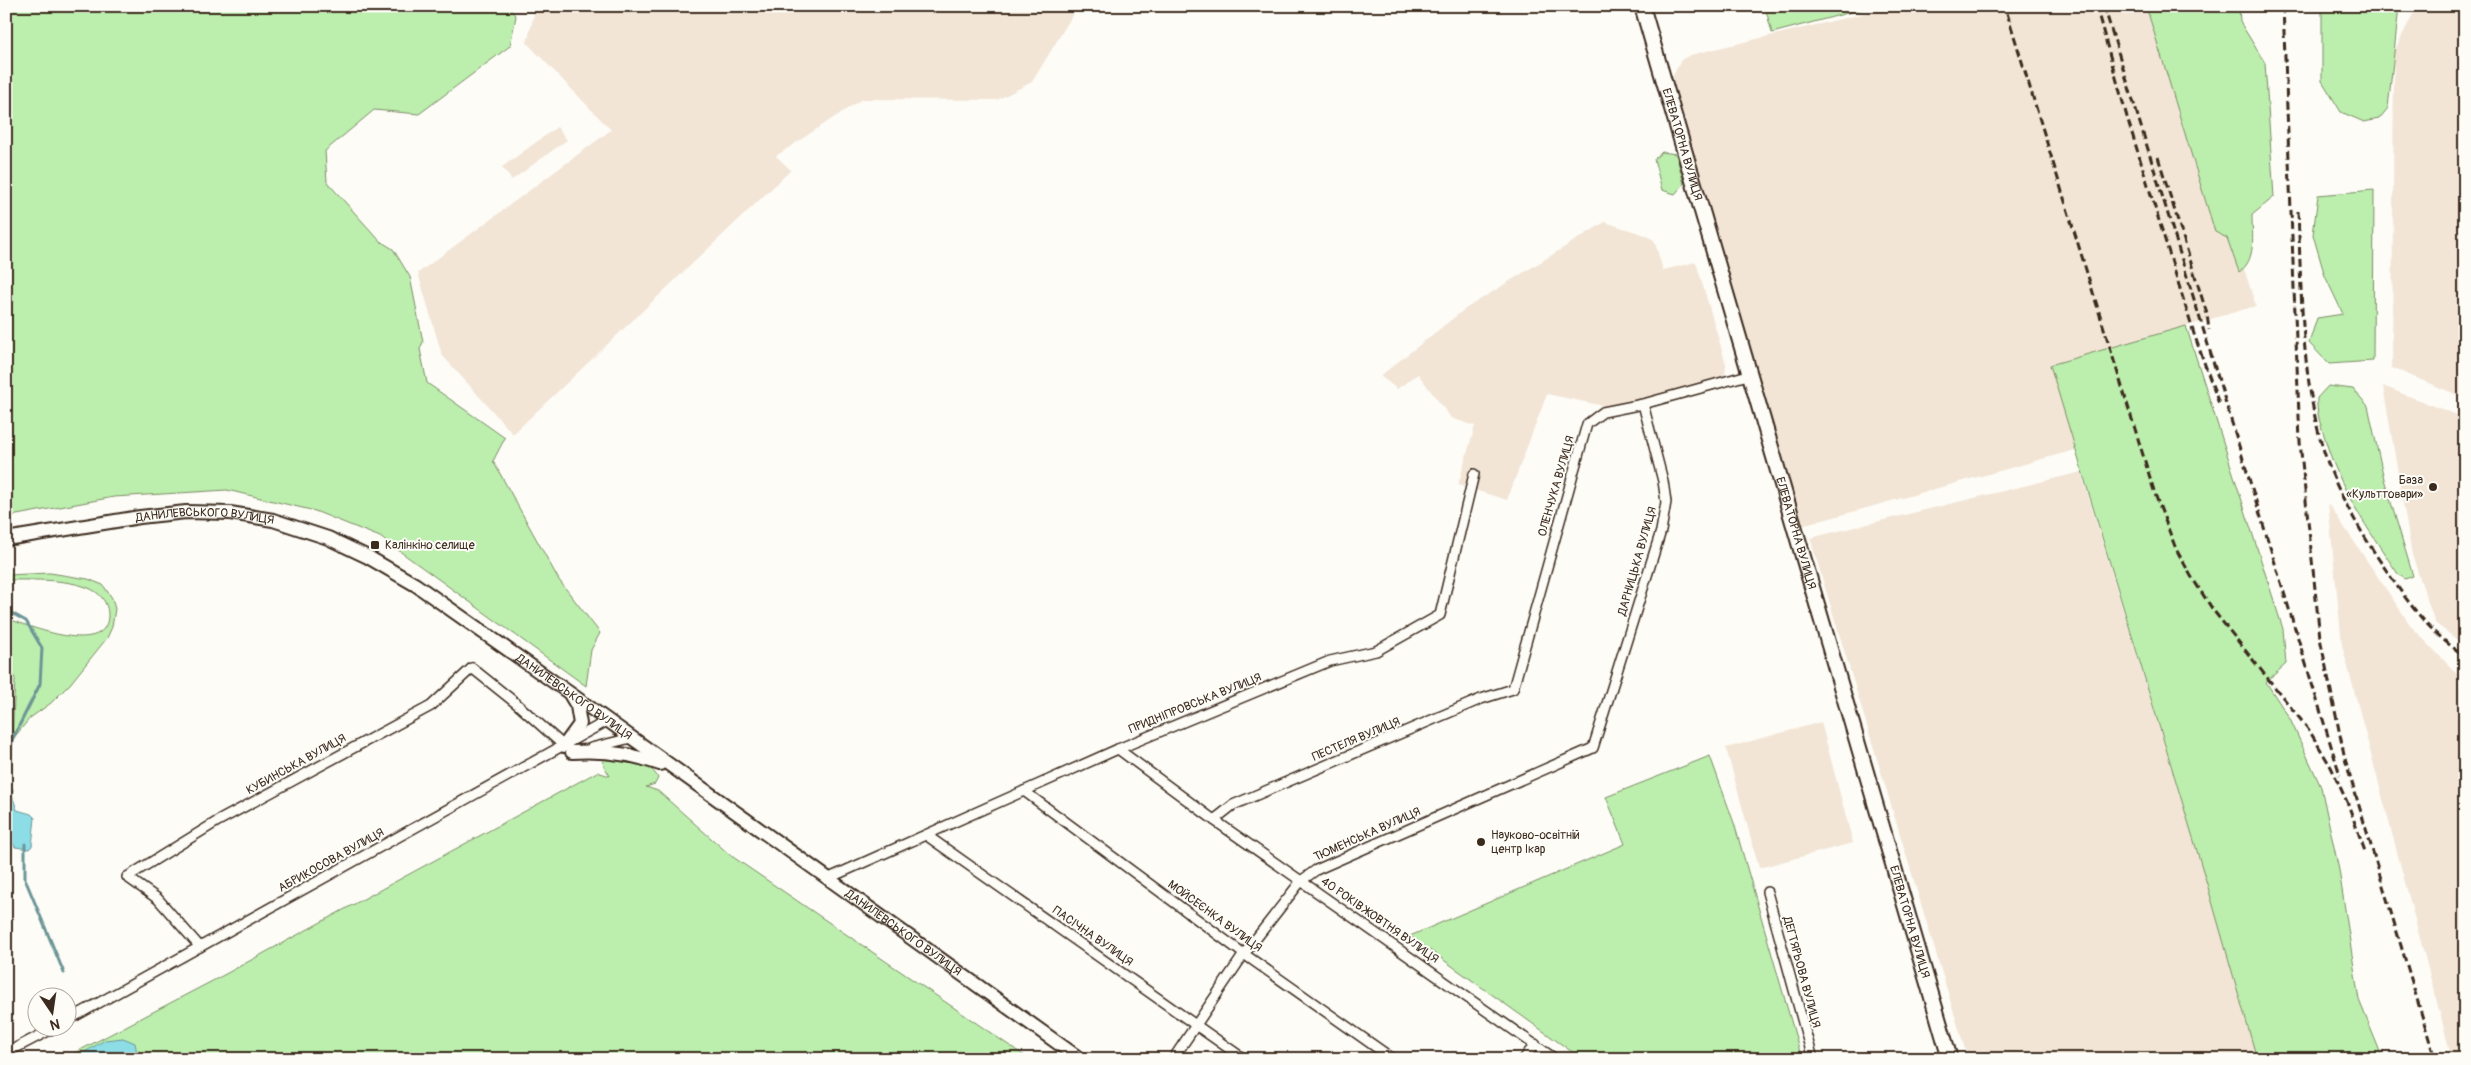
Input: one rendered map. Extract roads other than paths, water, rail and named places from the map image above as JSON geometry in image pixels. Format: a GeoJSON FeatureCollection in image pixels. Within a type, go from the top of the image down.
{"type":"FeatureCollection","features":[{"type":"Feature","properties":{"kind":"main road","name":"ЕЛЕВАТОРНА ВУЛИЦЯ"},"geometry":{"type":"LineString","coordinates":[[1642,6],[1748,375],[1950,1059]]}},
{"type":"Feature","properties":{"kind":"street","name":"ОЛЕНЧУКА ВУЛИЦЯ"},"geometry":{"type":"LineString","coordinates":[[1513,689],[1587,424],[1603,412],[1643,404],[1748,375]]}},
{"type":"Feature","properties":{"kind":"street","name":"ДАРНИЦЬКА ВУЛИЦЯ"},"geometry":{"type":"LineString","coordinates":[[1601,722],[1660,530],[1666,502],[1663,481],[1643,404]]}},
{"type":"Feature","properties":{"kind":"street","name":"ПРИДНІПРОВСЬКА ВУЛИЦЯ"},"geometry":{"type":"LineString","coordinates":[[829,878],[1118,749],[1330,661],[1376,651],[1440,615],[1474,474]]}},
{"type":"Feature","properties":{"kind":"street","name":"ДАНИЛЕВСЬКОГО ВУЛИЦЯ"},"geometry":{"type":"LineString","coordinates":[[6,539],[140,517],[186,512],[230,513],[273,520],[328,538],[391,570],[568,692],[1080,1059]]}},
{"type":"Feature","properties":{"kind":"street","name":"КУБИНСЬКА ВУЛИЦЯ"},"geometry":{"type":"LineString","coordinates":[[200,947],[158,899],[127,877],[218,821],[431,706],[472,668],[518,704],[568,749]]}},
{"type":"Feature","properties":{"kind":"street","name":"ПЕСТЕЛЯ ВУЛИЦЯ"},"geometry":{"type":"LineString","coordinates":[[1214,820],[1233,805],[1481,699],[1513,689]]}},
{"type":"Feature","properties":{"kind":"street"},"geometry":{"type":"LineString","coordinates":[[568,692],[577,706],[580,724],[568,749]]}},
{"type":"Feature","properties":{"kind":"street"},"geometry":{"type":"LineString","coordinates":[[568,749],[607,721]]}},
{"type":"Feature","properties":{"kind":"street","name":"ТЮМЕНСЬКА ВУЛИЦЯ"},"geometry":{"type":"LineString","coordinates":[[1173,1059],[1244,954],[1301,881],[1316,870],[1593,748],[1601,722]]}},
{"type":"Feature","properties":{"kind":"street"},"geometry":{"type":"LineString","coordinates":[[568,749],[631,738]]}},
{"type":"Feature","properties":{"kind":"street"},"geometry":{"type":"LineString","coordinates":[[568,749],[637,756],[675,770]]}},
{"type":"Feature","properties":{"kind":"street","name":"АБРИКОСОВА ВУЛИЦЯ"},"geometry":{"type":"LineString","coordinates":[[78,1014],[533,763],[568,749]]}},
{"type":"Feature","properties":{"kind":"street","name":"40 РОКІВ ЖОВТНЯ ВУЛИЦЯ"},"geometry":{"type":"LineString","coordinates":[[1118,749],[1214,820],[1555,1059]]}},
{"type":"Feature","properties":{"kind":"street","name":"МОЙСЕЄНКА ВУЛИЦЯ"},"geometry":{"type":"LineString","coordinates":[[1024,791],[1244,954],[1394,1059]]}},
{"type":"Feature","properties":{"kind":"street","name":"ПАСІЧНА ВУЛИЦЯ"},"geometry":{"type":"LineString","coordinates":[[926,835],[1244,1059]]}},
{"type":"Feature","properties":{"kind":"street","name":"ДЕГТЯРЬОВА ВУЛИЦЯ"},"geometry":{"type":"LineString","coordinates":[[1767,892],[1813,1059]]}},
{"type":"Feature","properties":{"kind":"street"},"geometry":{"type":"LineString","coordinates":[[6,1053],[35,1038]]}},
{"type":"Feature","properties":{"kind":"street"},"geometry":{"type":"LineString","coordinates":[[1524,1059],[1535,1044]]}},
{"type":"Feature","properties":{"kind":"water"},"geometry":{"type":"Polygon","coordinates":[[[6,786],[13,789],[12,795],[17,810],[31,814],[35,818],[32,846],[29,849],[15,847],[11,840],[11,823],[6,814],[6,786]]]}},
{"type":"Feature","properties":{"kind":"water"},"geometry":{"type":"Polygon","coordinates":[[[123,1038],[135,1043],[138,1059],[73,1059],[105,1040],[123,1038]]]}},
{"type":"Feature","properties":{"kind":"waterway"},"geometry":{"type":"LineString","coordinates":[[6,610],[26,621],[42,648],[40,684],[12,740],[8,789]]}},
{"type":"Feature","properties":{"kind":"waterway"},"geometry":{"type":"LineString","coordinates":[[25,844],[25,879],[64,973]]}},
{"type":"Feature","properties":{"kind":"railway"},"geometry":{"type":"LineString","coordinates":[[2096,6],[2127,117],[2194,334],[2219,404]]}},
{"type":"Feature","properties":{"kind":"railway"},"geometry":{"type":"LineString","coordinates":[[2104,6],[2340,775]]}},
{"type":"Feature","properties":{"kind":"railway"},"geometry":{"type":"LineString","coordinates":[[2283,6],[2300,442],[2320,638],[2345,759],[2435,1059]]}},
{"type":"Feature","properties":{"kind":"railway"},"geometry":{"type":"LineString","coordinates":[[2007,13],[2155,494],[2176,549],[2213,610],[2309,730],[2331,767],[2348,804],[2366,854]]}},
{"type":"Feature","properties":{"kind":"railway"},"geometry":{"type":"LineString","coordinates":[[2158,157],[2207,314],[2209,330]]}},
{"type":"Feature","properties":{"kind":"railway"},"geometry":{"type":"LineString","coordinates":[[2298,211],[2304,344],[2308,378],[2314,411],[2332,474],[2343,499],[2364,536],[2403,595],[2441,637],[2465,656]]}},
{"type":"Feature","properties":{"kind":"place","name":"База «Культтовари»"},"geometry":{"type":"Point","coordinates":[2433,487]}},
{"type":"Feature","properties":{"kind":"place","name":"Калінкіно селище"},"geometry":{"type":"Point","coordinates":[375,545]}},
{"type":"Feature","properties":{"kind":"place","name":"Науково-освітній центр Ікар"},"geometry":{"type":"Point","coordinates":[1481,842]}}]}
